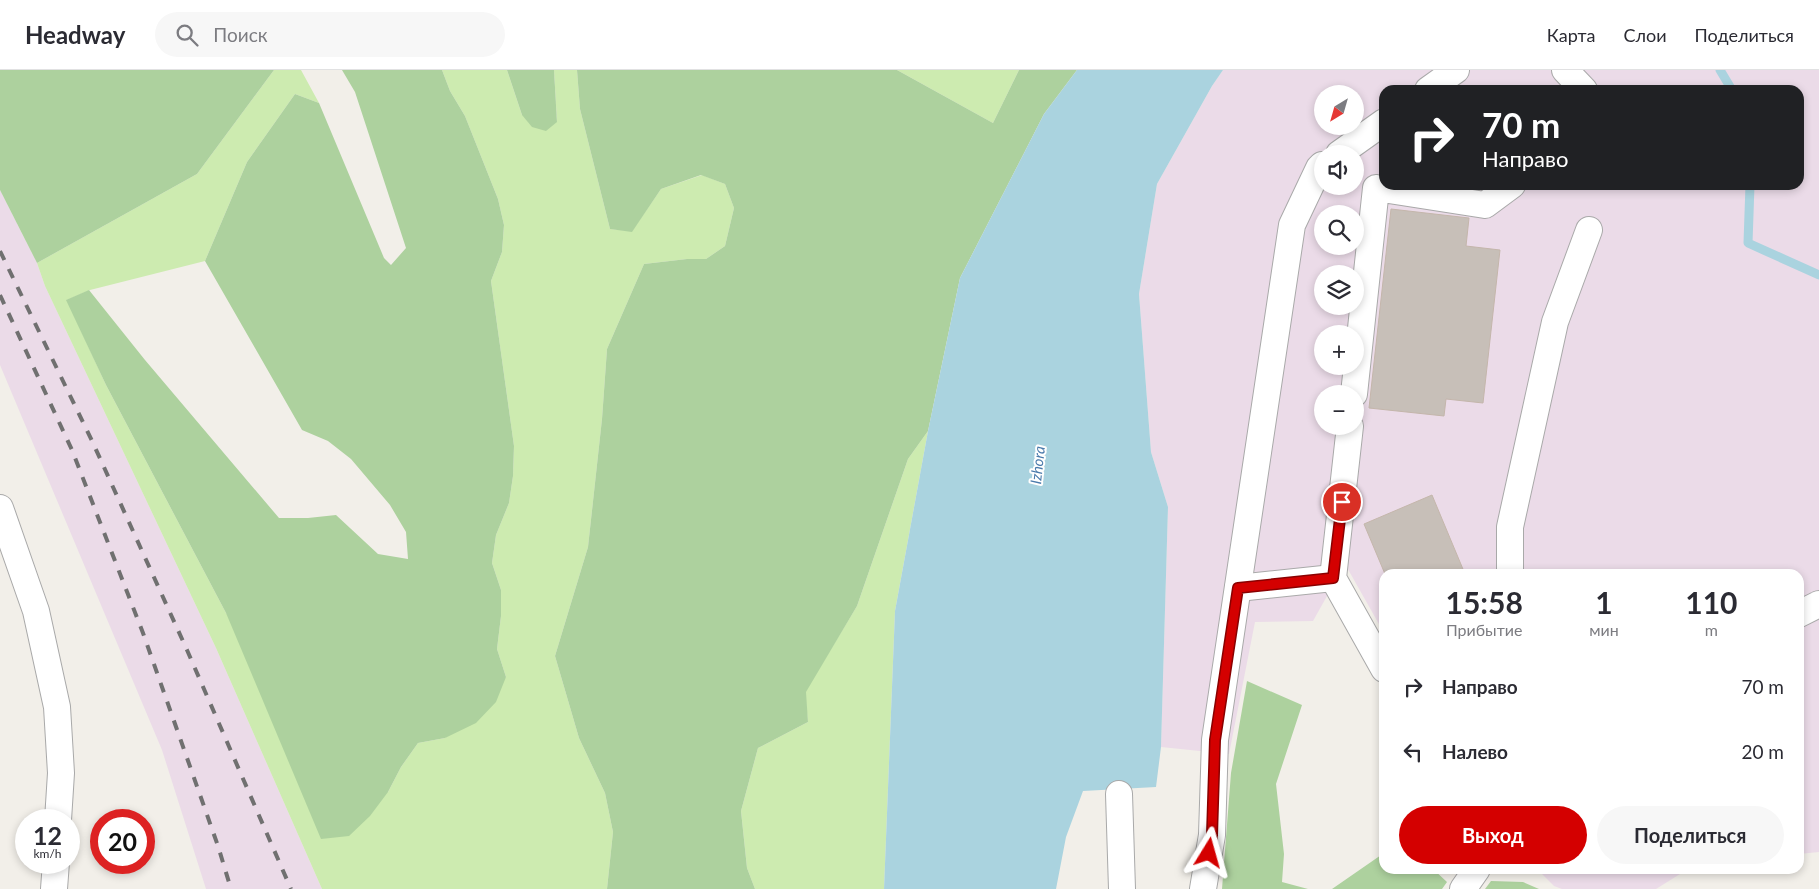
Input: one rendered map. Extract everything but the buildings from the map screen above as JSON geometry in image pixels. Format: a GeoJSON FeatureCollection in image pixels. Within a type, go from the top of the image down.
{"type":"FeatureCollection","features":[{"type":"Feature","properties":{"kind":"lane"},"geometry":{"type":"LineString","coordinates":[[1435,85],[1456,70]]}},
{"type":"Feature","properties":{"kind":"lane"},"geometry":{"type":"LineString","coordinates":[[1565,70],[1579,85]]}},
{"type":"Feature","properties":{"kind":"lane"},"geometry":{"type":"LineString","coordinates":[[1352,145],[1379,126]]}},
{"type":"Feature","properties":{"kind":"lane"},"geometry":{"type":"LineString","coordinates":[[1203,889],[1212,835],[1215,740],[1292,225],[1314,179]]}},
{"type":"Feature","properties":{"kind":"lane"},"geometry":{"type":"LineString","coordinates":[[1355,385],[1376,188],[1379,188]]}},
{"type":"Feature","properties":{"kind":"lane"},"geometry":{"type":"LineString","coordinates":[[1389,190],[1485,205],[1505,190]]}},
{"type":"Feature","properties":{"kind":"lane"},"geometry":{"type":"LineString","coordinates":[[1510,569],[1510,527],[1555,322],[1589,230]]}},
{"type":"Feature","properties":{"kind":"lane"},"geometry":{"type":"LineString","coordinates":[[1349,435],[1333,578],[1379,660]]}},
{"type":"Feature","properties":{"kind":"lane"},"geometry":{"type":"LineString","coordinates":[[0,508],[36,611],[57,707],[61,773],[59,809]]}},
{"type":"Feature","properties":{"kind":"lane"},"geometry":{"type":"LineString","coordinates":[[1238,588],[1333,578]]}},
{"type":"Feature","properties":{"kind":"lane"},"geometry":{"type":"LineString","coordinates":[[1804,612],[1819,604]]}},
{"type":"Feature","properties":{"kind":"lane"},"geometry":{"type":"LineString","coordinates":[[1119,794],[1122,889]]}},
{"type":"Feature","properties":{"kind":"lane"},"geometry":{"type":"LineString","coordinates":[[54,889],[55,874]]}},
{"type":"Feature","properties":{"kind":"lane"},"geometry":{"type":"LineString","coordinates":[[1463,889],[1474,874]]}},
{"type":"Feature","properties":{"kind":"shaded area"},"geometry":{"type":"Polygon","coordinates":[[[1223,70],[1819,70],[1819,852],[1804,854],[1804,569],[1379,569],[1379,624],[1345,564],[1313,621],[1255,622],[1229,754],[1161,747],[1168,507],[1151,452],[1139,294],[1157,184],[1212,86],[1223,70]]]}},
{"type":"Feature","properties":{"kind":"shaded area"},"geometry":{"type":"Polygon","coordinates":[[[0,190],[37,263],[45,286],[216,648],[322,889],[206,889],[162,750],[0,365],[0,190]]]}},
{"type":"Feature","properties":{"kind":"shaded area"},"geometry":{"type":"Polygon","coordinates":[[[1542,874],[1680,874],[1656,889],[1562,889],[1554,886],[1542,874]]]}},
{"type":"Feature","properties":{"kind":"green space"},"geometry":{"type":"Polygon","coordinates":[[[0,70],[274,70],[197,174],[37,263],[0,190],[0,70]]]}},
{"type":"Feature","properties":{"kind":"green space"},"geometry":{"type":"Polygon","coordinates":[[[274,70],[301,70],[319,103],[295,94],[247,162],[205,261],[90,290],[67,300],[106,385],[226,613],[388,792],[401,767],[418,743],[445,738],[506,677],[497,649],[501,616],[501,590],[492,563],[496,535],[509,503],[513,476],[514,446],[491,281],[502,252],[504,225],[498,199],[465,116],[450,91],[442,70],[507,70],[522,115],[557,122],[554,70],[577,70],[580,109],[610,229],[632,231],[661,189],[702,175],[725,184],[734,208],[725,246],[706,259],[687,259],[644,264],[607,349],[602,419],[588,547],[555,656],[579,738],[605,793],[613,832],[607,889],[322,889],[216,648],[45,286],[37,263],[197,174],[274,70]]]}},
{"type":"Feature","properties":{"kind":"green space"},"geometry":{"type":"Polygon","coordinates":[[[342,70],[442,70],[450,91],[465,116],[498,199],[504,225],[502,252],[491,281],[514,446],[513,476],[509,503],[496,535],[492,563],[501,590],[501,616],[497,649],[506,677],[496,702],[476,723],[445,738],[418,743],[401,767],[388,792],[370,816],[349,836],[321,839],[226,613],[106,385],[66,300],[89,290],[145,360],[279,518],[308,518],[336,515],[378,554],[408,559],[406,532],[390,505],[351,459],[328,441],[302,430],[205,261],[247,162],[295,94],[319,103],[384,258],[391,265],[406,248],[355,92],[342,70]]]}},
{"type":"Feature","properties":{"kind":"green space"},"geometry":{"type":"Polygon","coordinates":[[[507,70],[554,70],[557,122],[546,131],[532,127],[522,115],[507,70]]]}},
{"type":"Feature","properties":{"kind":"green space"},"geometry":{"type":"Polygon","coordinates":[[[577,70],[897,70],[993,123],[1019,70],[1077,70],[1044,114],[960,278],[928,431],[908,459],[857,606],[806,692],[808,722],[758,748],[741,811],[747,868],[755,889],[607,889],[613,832],[605,793],[579,738],[555,656],[588,547],[602,419],[607,349],[644,264],[687,259],[706,259],[725,246],[734,208],[725,184],[701,175],[661,189],[632,232],[610,229],[580,109],[577,70]]]}},
{"type":"Feature","properties":{"kind":"green space"},"geometry":{"type":"Polygon","coordinates":[[[897,70],[1019,70],[993,123],[897,70]]]}},
{"type":"Feature","properties":{"kind":"green space"},"geometry":{"type":"Polygon","coordinates":[[[928,431],[895,611],[884,889],[755,889],[747,868],[741,811],[758,748],[808,722],[805,692],[857,606],[908,459],[928,431]]]}},
{"type":"Feature","properties":{"kind":"green space"},"geometry":{"type":"Polygon","coordinates":[[[1247,681],[1302,705],[1276,784],[1284,854],[1282,882],[1308,889],[1222,889],[1231,773],[1247,681]]]}},
{"type":"Feature","properties":{"kind":"green space"},"geometry":{"type":"Polygon","coordinates":[[[1379,856],[1379,874],[1438,874],[1447,882],[1442,889],[1332,889],[1379,856]]]}},
{"type":"Feature","properties":{"kind":"green space"},"geometry":{"type":"Polygon","coordinates":[[[1491,881],[1523,882],[1539,889],[1485,889],[1491,881]]]}},
{"type":"Feature","properties":{"kind":"water","name":"Izhora"},"geometry":{"type":"Polygon","coordinates":[[[1077,70],[1223,70],[1212,86],[1157,184],[1139,294],[1151,452],[1168,507],[1161,747],[1156,787],[1083,791],[1066,837],[1056,889],[884,889],[895,611],[928,431],[960,278],[1044,114],[1077,70]]]}},
{"type":"Feature","properties":{"kind":"waterway"},"geometry":{"type":"LineString","coordinates":[[1720,70],[1729,85]]}},
{"type":"Feature","properties":{"kind":"waterway"},"geometry":{"type":"LineString","coordinates":[[1750,190],[1748,243],[1819,275]]}},
{"type":"Feature","properties":{"kind":"railway"},"geometry":{"type":"LineString","coordinates":[[0,251],[93,443],[187,650],[291,889]]}},
{"type":"Feature","properties":{"kind":"railway"},"geometry":{"type":"LineString","coordinates":[[0,295],[72,450],[143,633],[218,846],[231,889]]}},
{"type":"Feature","properties":{"kind":"route"},"geometry":{"type":"LineString","coordinates":[[1209,853],[1212,835],[1215,740],[1238,588],[1333,578],[1342,502]]}}]}
